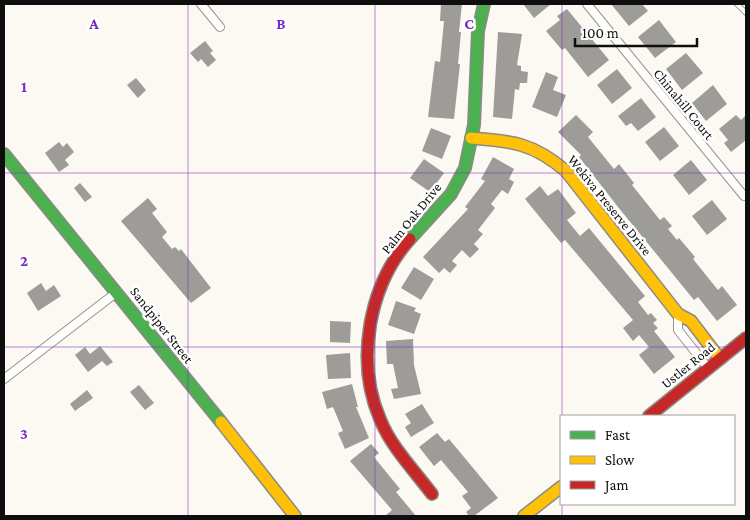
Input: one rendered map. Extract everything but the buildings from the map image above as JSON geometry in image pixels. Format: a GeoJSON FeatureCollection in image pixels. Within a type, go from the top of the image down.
{"type":"FeatureCollection","features":[{"type":"Feature","properties":{"kind":"street"},"geometry":{"type":"LineString","coordinates":[[201,4],[220,27]]}},
{"type":"Feature","properties":{"kind":"street","name":"Palm Oak Drive"},"geometry":{"type":"LineString","coordinates":[[432,494],[396,447],[379,419],[371,394],[368,361],[369,329],[381,289],[397,255],[416,232],[440,210],[454,191],[465,167],[471,138],[479,23],[484,4]]}},
{"type":"Feature","properties":{"kind":"street","name":"Chinahill Court"},"geometry":{"type":"LineString","coordinates":[[587,4],[744,196]]}},
{"type":"Feature","properties":{"kind":"street","name":"Wekiva Preserve Drive"},"geometry":{"type":"LineString","coordinates":[[471,138],[531,145],[546,153],[566,171],[678,314],[691,321],[720,359]]}},
{"type":"Feature","properties":{"kind":"street","name":"Sandpiper Street"},"geometry":{"type":"LineString","coordinates":[[4,154],[118,292],[294,516]]}},
{"type":"Feature","properties":{"kind":"street"},"geometry":{"type":"LineString","coordinates":[[4,379],[118,292]]}},
{"type":"Feature","properties":{"kind":"street","name":"Wekiva Preserve Drive"},"geometry":{"type":"LineString","coordinates":[[678,314],[678,330],[708,368]]}},
{"type":"Feature","properties":{"kind":"street"},"geometry":{"type":"LineString","coordinates":[[688,344],[701,334]]}},
{"type":"Feature","properties":{"kind":"street","name":"Ustler Road"},"geometry":{"type":"LineString","coordinates":[[650,415],[746,338]]}},
{"type":"Feature","properties":{"kind":"street"},"geometry":{"type":"LineString","coordinates":[[524,516],[560,488]]}},
{"type":"Feature","properties":{"kind":"lane"},"geometry":{"type":"LineString","coordinates":[[737,4],[746,14]]}},
{"type":"Feature","properties":{"kind":"traffic: fast"},"geometry":{"type":"LineString","coordinates":[[410,239],[451,194],[465,168],[474,125],[478,31],[484,4]]}},
{"type":"Feature","properties":{"kind":"traffic: fast"},"geometry":{"type":"LineString","coordinates":[[4,154],[221,422]]}},
{"type":"Feature","properties":{"kind":"traffic: slow"},"geometry":{"type":"LineString","coordinates":[[471,138],[498,140],[522,145],[543,154],[566,171],[678,314],[691,321],[720,359]]}},
{"type":"Feature","properties":{"kind":"traffic: slow"},"geometry":{"type":"LineString","coordinates":[[221,422],[295,516]]}},
{"type":"Feature","properties":{"kind":"traffic: slow"},"geometry":{"type":"LineString","coordinates":[[524,516],[560,488]]}},
{"type":"Feature","properties":{"kind":"traffic: jam"},"geometry":{"type":"LineString","coordinates":[[410,239],[384,278],[376,301],[370,324],[368,373],[372,396],[380,419],[390,439],[432,494]]}},
{"type":"Feature","properties":{"kind":"traffic: jam"},"geometry":{"type":"LineString","coordinates":[[650,415],[746,338]]}}]}
